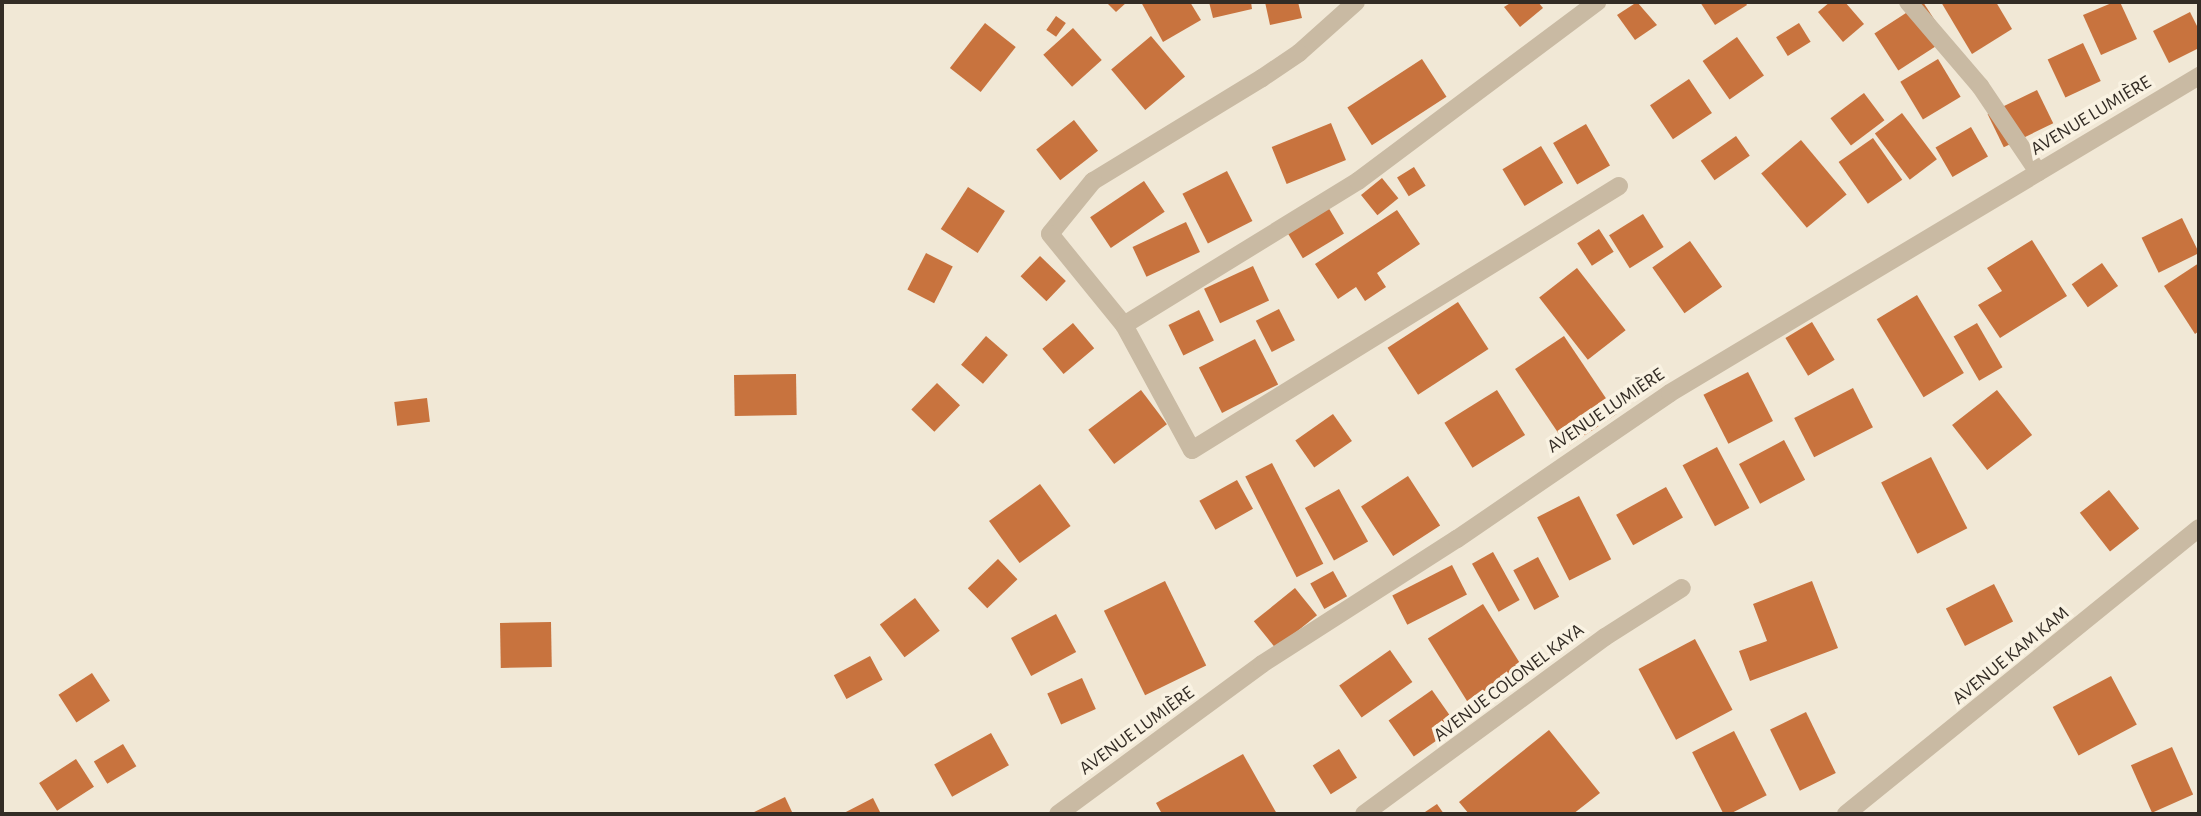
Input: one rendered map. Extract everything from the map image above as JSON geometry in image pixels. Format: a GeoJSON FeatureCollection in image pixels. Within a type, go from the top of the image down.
{"type":"FeatureCollection","features":[{"type":"Feature","properties":{"kind":"street"},"geometry":{"type":"LineString","coordinates":[[1356,2],[1299,53],[1093,181],[1050,234],[1124,325],[1192,450],[1619,186]]}},
{"type":"Feature","properties":{"kind":"street"},"geometry":{"type":"LineString","coordinates":[[1124,325],[1358,181],[1597,2]]}},
{"type":"Feature","properties":{"kind":"street"},"geometry":{"type":"LineString","coordinates":[[1908,2],[1980,86],[2038,172]]}},
{"type":"Feature","properties":{"kind":"street","name":"AVENUE LUMIÈRE"},"geometry":{"type":"LineString","coordinates":[[1058,814],[1262,664],[1457,539],[1670,393],[2199,76]]}},
{"type":"Feature","properties":{"kind":"street","name":"AVENUE KAM KAM"},"geometry":{"type":"LineString","coordinates":[[1846,814],[2199,528]]}},
{"type":"Feature","properties":{"kind":"street","name":"AVENUE COLONEL KAYA"},"geometry":{"type":"LineString","coordinates":[[1364,814],[1605,637],[1682,588]]}},
{"type":"Feature","properties":{"kind":"building"},"geometry":{"type":"Polygon","coordinates":[[[1106,2],[1127,2],[1116,12],[1106,2]]]}},
{"type":"Feature","properties":{"kind":"building"},"geometry":{"type":"Polygon","coordinates":[[[1141,2],[1190,2],[1201,20],[1163,42],[1141,2]]]}},
{"type":"Feature","properties":{"kind":"building"},"geometry":{"type":"Polygon","coordinates":[[[1209,2],[1251,2],[1252,9],[1213,18],[1209,2]]]}},
{"type":"Feature","properties":{"kind":"building"},"geometry":{"type":"Polygon","coordinates":[[[1265,2],[1298,2],[1302,18],[1270,25],[1265,2]]]}},
{"type":"Feature","properties":{"kind":"building"},"geometry":{"type":"Polygon","coordinates":[[[1512,2],[1538,2],[1543,8],[1520,27],[1504,7],[1512,2]]]}},
{"type":"Feature","properties":{"kind":"building"},"geometry":{"type":"Polygon","coordinates":[[[1637,2],[1657,25],[1635,40],[1617,15],[1637,2]]]}},
{"type":"Feature","properties":{"kind":"building"},"geometry":{"type":"Polygon","coordinates":[[[1700,2],[1745,2],[1747,5],[1715,25],[1700,2]]]}},
{"type":"Feature","properties":{"kind":"building"},"geometry":{"type":"Polygon","coordinates":[[[1830,2],[1845,2],[1864,24],[1843,42],[1818,12],[1830,2]]]}},
{"type":"Feature","properties":{"kind":"building"},"geometry":{"type":"Polygon","coordinates":[[[1923,2],[1947,39],[1898,70],[1874,34],[1923,2]]]}},
{"type":"Feature","properties":{"kind":"building"},"geometry":{"type":"Polygon","coordinates":[[[1941,2],[1996,2],[2012,29],[1972,54],[1941,2]]]}},
{"type":"Feature","properties":{"kind":"building"},"geometry":{"type":"Polygon","coordinates":[[[2120,2],[2137,39],[2101,55],[2083,15],[2120,2]]]}},
{"type":"Feature","properties":{"kind":"building"},"geometry":{"type":"Polygon","coordinates":[[[2190,12],[2199,30],[2199,48],[2169,63],[2153,31],[2190,12]]]}},
{"type":"Feature","properties":{"kind":"building"},"geometry":{"type":"Polygon","coordinates":[[[1056,16],[1066,23],[1056,37],[1046,30],[1056,16]]]}},
{"type":"Feature","properties":{"kind":"building"},"geometry":{"type":"Polygon","coordinates":[[[985,23],[1016,47],[981,92],[950,68],[985,23]]]}},
{"type":"Feature","properties":{"kind":"building"},"geometry":{"type":"Polygon","coordinates":[[[1799,23],[1811,42],[1788,56],[1776,37],[1799,23]]]}},
{"type":"Feature","properties":{"kind":"building"},"geometry":{"type":"Polygon","coordinates":[[[1073,28],[1102,60],[1072,87],[1043,55],[1073,28]]]}},
{"type":"Feature","properties":{"kind":"building"},"geometry":{"type":"Polygon","coordinates":[[[1151,36],[1185,77],[1145,110],[1111,69],[1151,36]]]}},
{"type":"Feature","properties":{"kind":"building"},"geometry":{"type":"Polygon","coordinates":[[[1737,37],[1764,76],[1730,100],[1703,61],[1737,37]]]}},
{"type":"Feature","properties":{"kind":"building"},"geometry":{"type":"Polygon","coordinates":[[[2083,43],[2101,81],[2065,98],[2048,59],[2083,43]]]}},
{"type":"Feature","properties":{"kind":"building"},"geometry":{"type":"Polygon","coordinates":[[[1422,59],[1447,97],[1372,145],[1347,107],[1422,59]]]}},
{"type":"Feature","properties":{"kind":"building"},"geometry":{"type":"Polygon","coordinates":[[[1938,59],[1961,97],[1923,119],[1900,82],[1938,59]]]}},
{"type":"Feature","properties":{"kind":"building"},"geometry":{"type":"Polygon","coordinates":[[[1689,79],[1712,113],[1673,139],[1650,105],[1689,79]]]}},
{"type":"Feature","properties":{"kind":"building"},"geometry":{"type":"Polygon","coordinates":[[[2037,90],[2053,123],[2004,147],[1988,114],[2037,90]]]}},
{"type":"Feature","properties":{"kind":"building"},"geometry":{"type":"Polygon","coordinates":[[[1864,93],[1884,120],[1851,145],[1830,118],[1864,93]]]}},
{"type":"Feature","properties":{"kind":"building"},"geometry":{"type":"Polygon","coordinates":[[[1902,113],[1937,159],[1910,180],[1875,133],[1902,113]]]}},
{"type":"Feature","properties":{"kind":"building"},"geometry":{"type":"Polygon","coordinates":[[[1074,120],[1098,151],[1060,180],[1036,150],[1074,120]]]}},
{"type":"Feature","properties":{"kind":"building"},"geometry":{"type":"Polygon","coordinates":[[[1331,123],[1346,160],[1287,184],[1272,147],[1331,123]]]}},
{"type":"Feature","properties":{"kind":"building"},"geometry":{"type":"Polygon","coordinates":[[[1586,124],[1610,166],[1577,185],[1553,143],[1586,124]]]}},
{"type":"Feature","properties":{"kind":"building"},"geometry":{"type":"Polygon","coordinates":[[[1971,127],[1988,156],[1952,177],[1935,148],[1971,127]]]}},
{"type":"Feature","properties":{"kind":"building"},"geometry":{"type":"Polygon","coordinates":[[[1736,136],[1750,156],[1715,180],[1701,161],[1736,136]]]}},
{"type":"Feature","properties":{"kind":"building"},"geometry":{"type":"Polygon","coordinates":[[[1873,138],[1902,180],[1868,204],[1839,162],[1873,138]]]}},
{"type":"Feature","properties":{"kind":"building"},"geometry":{"type":"Polygon","coordinates":[[[1801,140],[1847,194],[1807,228],[1761,173],[1801,140]]]}},
{"type":"Feature","properties":{"kind":"building"},"geometry":{"type":"Polygon","coordinates":[[[1541,146],[1563,183],[1525,206],[1502,169],[1541,146]]]}},
{"type":"Feature","properties":{"kind":"building"},"geometry":{"type":"Polygon","coordinates":[[[1414,167],[1426,186],[1409,196],[1397,178],[1414,167]]]}},
{"type":"Feature","properties":{"kind":"building"},"geometry":{"type":"Polygon","coordinates":[[[1227,171],[1252,221],[1208,244],[1182,194],[1227,171]]]}},
{"type":"Feature","properties":{"kind":"building"},"geometry":{"type":"Polygon","coordinates":[[[1382,178],[1398,198],[1377,215],[1361,195],[1382,178]]]}},
{"type":"Feature","properties":{"kind":"building"},"geometry":{"type":"Polygon","coordinates":[[[1144,181],[1165,212],[1111,248],[1090,217],[1144,181]]]}},
{"type":"Feature","properties":{"kind":"building"},"geometry":{"type":"Polygon","coordinates":[[[968,187],[1005,211],[978,253],[941,229],[968,187]]]}},
{"type":"Feature","properties":{"kind":"building"},"geometry":{"type":"Polygon","coordinates":[[[1328,207],[1344,234],[1303,258],[1287,232],[1328,207]]]}},
{"type":"Feature","properties":{"kind":"building"},"geometry":{"type":"Polygon","coordinates":[[[1397,210],[1420,244],[1377,273],[1386,287],[1365,301],[1356,287],[1338,299],[1315,264],[1397,210]]]}},
{"type":"Feature","properties":{"kind":"building"},"geometry":{"type":"Polygon","coordinates":[[[1643,214],[1664,247],[1630,268],[1609,235],[1643,214]]]}},
{"type":"Feature","properties":{"kind":"building"},"geometry":{"type":"Polygon","coordinates":[[[2182,218],[2199,253],[2159,273],[2142,238],[2182,218]]]}},
{"type":"Feature","properties":{"kind":"building"},"geometry":{"type":"Polygon","coordinates":[[[1186,222],[1200,252],[1146,277],[1133,247],[1186,222]]]}},
{"type":"Feature","properties":{"kind":"building"},"geometry":{"type":"Polygon","coordinates":[[[1599,229],[1614,252],[1592,266],[1577,243],[1599,229]]]}},
{"type":"Feature","properties":{"kind":"building"},"geometry":{"type":"Polygon","coordinates":[[[2032,240],[2067,296],[2000,338],[1978,305],[2002,291],[1987,268],[2032,240]]]}},
{"type":"Feature","properties":{"kind":"building"},"geometry":{"type":"Polygon","coordinates":[[[1690,241],[1722,287],[1684,313],[1652,267],[1690,241]]]}},
{"type":"Feature","properties":{"kind":"building"},"geometry":{"type":"Polygon","coordinates":[[[926,253],[953,267],[934,303],[907,290],[926,253]]]}},
{"type":"Feature","properties":{"kind":"building"},"geometry":{"type":"Polygon","coordinates":[[[1040,256],[1066,281],[1046,301],[1021,276],[1040,256]]]}},
{"type":"Feature","properties":{"kind":"building"},"geometry":{"type":"Polygon","coordinates":[[[2102,263],[2118,286],[2088,307],[2072,284],[2102,263]]]}},
{"type":"Feature","properties":{"kind":"building"},"geometry":{"type":"Polygon","coordinates":[[[2199,263],[2199,331],[2195,334],[2164,286],[2199,263]]]}},
{"type":"Feature","properties":{"kind":"building"},"geometry":{"type":"Polygon","coordinates":[[[1253,266],[1269,300],[1220,323],[1204,289],[1253,266]]]}},
{"type":"Feature","properties":{"kind":"building"},"geometry":{"type":"Polygon","coordinates":[[[1577,268],[1626,330],[1588,360],[1539,298],[1577,268]]]}},
{"type":"Feature","properties":{"kind":"building"},"geometry":{"type":"Polygon","coordinates":[[[1917,295],[1964,373],[1924,397],[1877,319],[1917,295]]]}},
{"type":"Feature","properties":{"kind":"building"},"geometry":{"type":"Polygon","coordinates":[[[1458,302],[1488,349],[1418,395],[1388,348],[1458,302]]]}},
{"type":"Feature","properties":{"kind":"building"},"geometry":{"type":"Polygon","coordinates":[[[1279,309],[1295,340],[1272,352],[1256,321],[1279,309]]]}},
{"type":"Feature","properties":{"kind":"building"},"geometry":{"type":"Polygon","coordinates":[[[1199,310],[1214,341],[1183,355],[1168,325],[1199,310]]]}},
{"type":"Feature","properties":{"kind":"building"},"geometry":{"type":"Polygon","coordinates":[[[1812,322],[1835,360],[1808,376],[1785,338],[1812,322]]]}},
{"type":"Feature","properties":{"kind":"building"},"geometry":{"type":"Polygon","coordinates":[[[1073,323],[1094,348],[1064,374],[1042,349],[1073,323]]]}},
{"type":"Feature","properties":{"kind":"building"},"geometry":{"type":"Polygon","coordinates":[[[1977,323],[2002,367],[1979,381],[1954,336],[1977,323]]]}},
{"type":"Feature","properties":{"kind":"building"},"geometry":{"type":"Polygon","coordinates":[[[986,336],[1008,355],[983,384],[961,365],[986,336]]]}},
{"type":"Feature","properties":{"kind":"building"},"geometry":{"type":"Polygon","coordinates":[[[1564,336],[1617,414],[1568,447],[1515,369],[1564,336]]]}},
{"type":"Feature","properties":{"kind":"building"},"geometry":{"type":"Polygon","coordinates":[[[1255,339],[1278,384],[1222,413],[1199,368],[1255,339]]]}},
{"type":"Feature","properties":{"kind":"building"},"geometry":{"type":"Polygon","coordinates":[[[1748,372],[1773,421],[1728,444],[1703,395],[1748,372]]]}},
{"type":"Feature","properties":{"kind":"building"},"geometry":{"type":"Polygon","coordinates":[[[796,374],[797,415],[735,416],[734,375],[796,374]]]}},
{"type":"Feature","properties":{"kind":"building"},"geometry":{"type":"Polygon","coordinates":[[[937,383],[960,405],[934,432],[911,410],[937,383]]]}},
{"type":"Feature","properties":{"kind":"building"},"geometry":{"type":"Polygon","coordinates":[[[1853,388],[1873,427],[1814,457],[1794,418],[1853,388]]]}},
{"type":"Feature","properties":{"kind":"building"},"geometry":{"type":"Polygon","coordinates":[[[1141,390],[1167,424],[1114,464],[1088,430],[1141,390]]]}},
{"type":"Feature","properties":{"kind":"building"},"geometry":{"type":"Polygon","coordinates":[[[1497,390],[1525,435],[1473,468],[1444,423],[1497,390]]]}},
{"type":"Feature","properties":{"kind":"building"},"geometry":{"type":"Polygon","coordinates":[[[1997,390],[2032,435],[1987,470],[1952,425],[1997,390]]]}},
{"type":"Feature","properties":{"kind":"building"},"geometry":{"type":"Polygon","coordinates":[[[427,398],[430,422],[397,426],[394,402],[427,398]]]}},
{"type":"Feature","properties":{"kind":"building"},"geometry":{"type":"Polygon","coordinates":[[[1333,414],[1352,441],[1314,467],[1295,440],[1333,414]]]}},
{"type":"Feature","properties":{"kind":"building"},"geometry":{"type":"Polygon","coordinates":[[[1784,440],[1805,480],[1760,504],[1739,464],[1784,440]]]}},
{"type":"Feature","properties":{"kind":"building"},"geometry":{"type":"Polygon","coordinates":[[[1717,447],[1749,508],[1715,526],[1683,465],[1717,447]]]}},
{"type":"Feature","properties":{"kind":"building"},"geometry":{"type":"Polygon","coordinates":[[[1931,457],[1967,528],[1917,554],[1881,482],[1931,457]]]}},
{"type":"Feature","properties":{"kind":"building"},"geometry":{"type":"Polygon","coordinates":[[[1272,463],[1323,564],[1297,577],[1245,477],[1272,463]]]}},
{"type":"Feature","properties":{"kind":"building"},"geometry":{"type":"Polygon","coordinates":[[[1408,476],[1440,525],[1393,556],[1361,506],[1408,476]]]}},
{"type":"Feature","properties":{"kind":"building"},"geometry":{"type":"Polygon","coordinates":[[[1237,480],[1253,509],[1215,530],[1199,501],[1237,480]]]}},
{"type":"Feature","properties":{"kind":"building"},"geometry":{"type":"Polygon","coordinates":[[[1040,484],[1071,526],[1020,563],[989,521],[1040,484]]]}},
{"type":"Feature","properties":{"kind":"building"},"geometry":{"type":"Polygon","coordinates":[[[1666,487],[1683,518],[1633,545],[1616,515],[1666,487]]]}},
{"type":"Feature","properties":{"kind":"building"},"geometry":{"type":"Polygon","coordinates":[[[1339,489],[1368,541],[1334,560],[1305,508],[1339,489]]]}},
{"type":"Feature","properties":{"kind":"building"},"geometry":{"type":"Polygon","coordinates":[[[2109,490],[2139,529],[2110,551],[2080,513],[2109,490]]]}},
{"type":"Feature","properties":{"kind":"building"},"geometry":{"type":"Polygon","coordinates":[[[1579,496],[1611,559],[1569,581],[1537,517],[1579,496]]]}},
{"type":"Feature","properties":{"kind":"building"},"geometry":{"type":"Polygon","coordinates":[[[1493,552],[1520,600],[1499,612],[1472,564],[1493,552]]]}},
{"type":"Feature","properties":{"kind":"building"},"geometry":{"type":"Polygon","coordinates":[[[1538,557],[1559,597],[1534,610],[1513,570],[1538,557]]]}},
{"type":"Feature","properties":{"kind":"building"},"geometry":{"type":"Polygon","coordinates":[[[998,559],[1017,579],[987,608],[968,588],[998,559]]]}},
{"type":"Feature","properties":{"kind":"building"},"geometry":{"type":"Polygon","coordinates":[[[1452,565],[1467,594],[1407,625],[1392,595],[1452,565]]]}},
{"type":"Feature","properties":{"kind":"building"},"geometry":{"type":"Polygon","coordinates":[[[1333,571],[1347,596],[1324,609],[1310,584],[1333,571]]]}},
{"type":"Feature","properties":{"kind":"building"},"geometry":{"type":"Polygon","coordinates":[[[1165,581],[1206,665],[1145,695],[1104,611],[1165,581]]]}},
{"type":"Feature","properties":{"kind":"building"},"geometry":{"type":"Polygon","coordinates":[[[1812,581],[1838,648],[1750,681],[1739,651],[1767,641],[1753,604],[1812,581]]]}},
{"type":"Feature","properties":{"kind":"building"},"geometry":{"type":"Polygon","coordinates":[[[1994,584],[2013,621],[1965,646],[1946,609],[1994,584]]]}},
{"type":"Feature","properties":{"kind":"building"},"geometry":{"type":"Polygon","coordinates":[[[1295,588],[1317,615],[1276,649],[1254,621],[1295,588]]]}},
{"type":"Feature","properties":{"kind":"building"},"geometry":{"type":"Polygon","coordinates":[[[915,598],[940,631],[905,657],[880,624],[915,598]]]}},
{"type":"Feature","properties":{"kind":"building"},"geometry":{"type":"Polygon","coordinates":[[[1483,604],[1524,670],[1469,705],[1428,638],[1483,604]]]}},
{"type":"Feature","properties":{"kind":"building"},"geometry":{"type":"Polygon","coordinates":[[[1056,614],[1076,652],[1031,676],[1011,638],[1056,614]]]}},
{"type":"Feature","properties":{"kind":"building"},"geometry":{"type":"Polygon","coordinates":[[[551,622],[552,667],[501,668],[500,623],[551,622]]]}},
{"type":"Feature","properties":{"kind":"building"},"geometry":{"type":"Polygon","coordinates":[[[1695,639],[1733,710],[1676,740],[1638,669],[1695,639]]]}},
{"type":"Feature","properties":{"kind":"building"},"geometry":{"type":"Polygon","coordinates":[[[1390,650],[1412,682],[1362,718],[1339,686],[1390,650]]]}},
{"type":"Feature","properties":{"kind":"building"},"geometry":{"type":"Polygon","coordinates":[[[870,656],[883,680],[846,699],[834,675],[870,656]]]}},
{"type":"Feature","properties":{"kind":"building"},"geometry":{"type":"Polygon","coordinates":[[[92,673],[110,701],[76,722],[58,695],[92,673]]]}},
{"type":"Feature","properties":{"kind":"building"},"geometry":{"type":"Polygon","coordinates":[[[2111,676],[2137,725],[2079,756],[2053,707],[2111,676]]]}},
{"type":"Feature","properties":{"kind":"building"},"geometry":{"type":"Polygon","coordinates":[[[1082,678],[1096,709],[1061,725],[1047,693],[1082,678]]]}},
{"type":"Feature","properties":{"kind":"building"},"geometry":{"type":"Polygon","coordinates":[[[1432,690],[1457,726],[1414,756],[1389,720],[1432,690]]]}},
{"type":"Feature","properties":{"kind":"building"},"geometry":{"type":"Polygon","coordinates":[[[1806,712],[1836,773],[1800,791],[1770,730],[1806,712]]]}},
{"type":"Feature","properties":{"kind":"building"},"geometry":{"type":"Polygon","coordinates":[[[1549,730],[1600,793],[1573,814],[1469,814],[1459,802],[1549,730]]]}},
{"type":"Feature","properties":{"kind":"building"},"geometry":{"type":"Polygon","coordinates":[[[1734,731],[1767,795],[1730,814],[1724,814],[1692,752],[1734,731]]]}},
{"type":"Feature","properties":{"kind":"building"},"geometry":{"type":"Polygon","coordinates":[[[991,733],[1009,765],[952,797],[934,765],[991,733]]]}},
{"type":"Feature","properties":{"kind":"building"},"geometry":{"type":"Polygon","coordinates":[[[123,744],[136,766],[107,784],[94,762],[123,744]]]}},
{"type":"Feature","properties":{"kind":"building"},"geometry":{"type":"Polygon","coordinates":[[[2172,747],[2193,795],[2152,813],[2131,765],[2172,747]]]}},
{"type":"Feature","properties":{"kind":"building"},"geometry":{"type":"Polygon","coordinates":[[[1339,749],[1357,778],[1331,794],[1313,765],[1339,749]]]}},
{"type":"Feature","properties":{"kind":"building"},"geometry":{"type":"Polygon","coordinates":[[[1243,754],[1277,814],[1162,814],[1156,803],[1243,754]]]}},
{"type":"Feature","properties":{"kind":"building"},"geometry":{"type":"Polygon","coordinates":[[[76,759],[94,787],[57,811],[39,783],[76,759]]]}},
{"type":"Feature","properties":{"kind":"building"},"geometry":{"type":"Polygon","coordinates":[[[785,797],[793,814],[750,814],[785,797]]]}},
{"type":"Feature","properties":{"kind":"building"},"geometry":{"type":"Polygon","coordinates":[[[873,798],[881,814],[842,814],[873,798]]]}},
{"type":"Feature","properties":{"kind":"building"},"geometry":{"type":"Polygon","coordinates":[[[1437,804],[1444,814],[1422,814],[1437,804]]]}}]}
